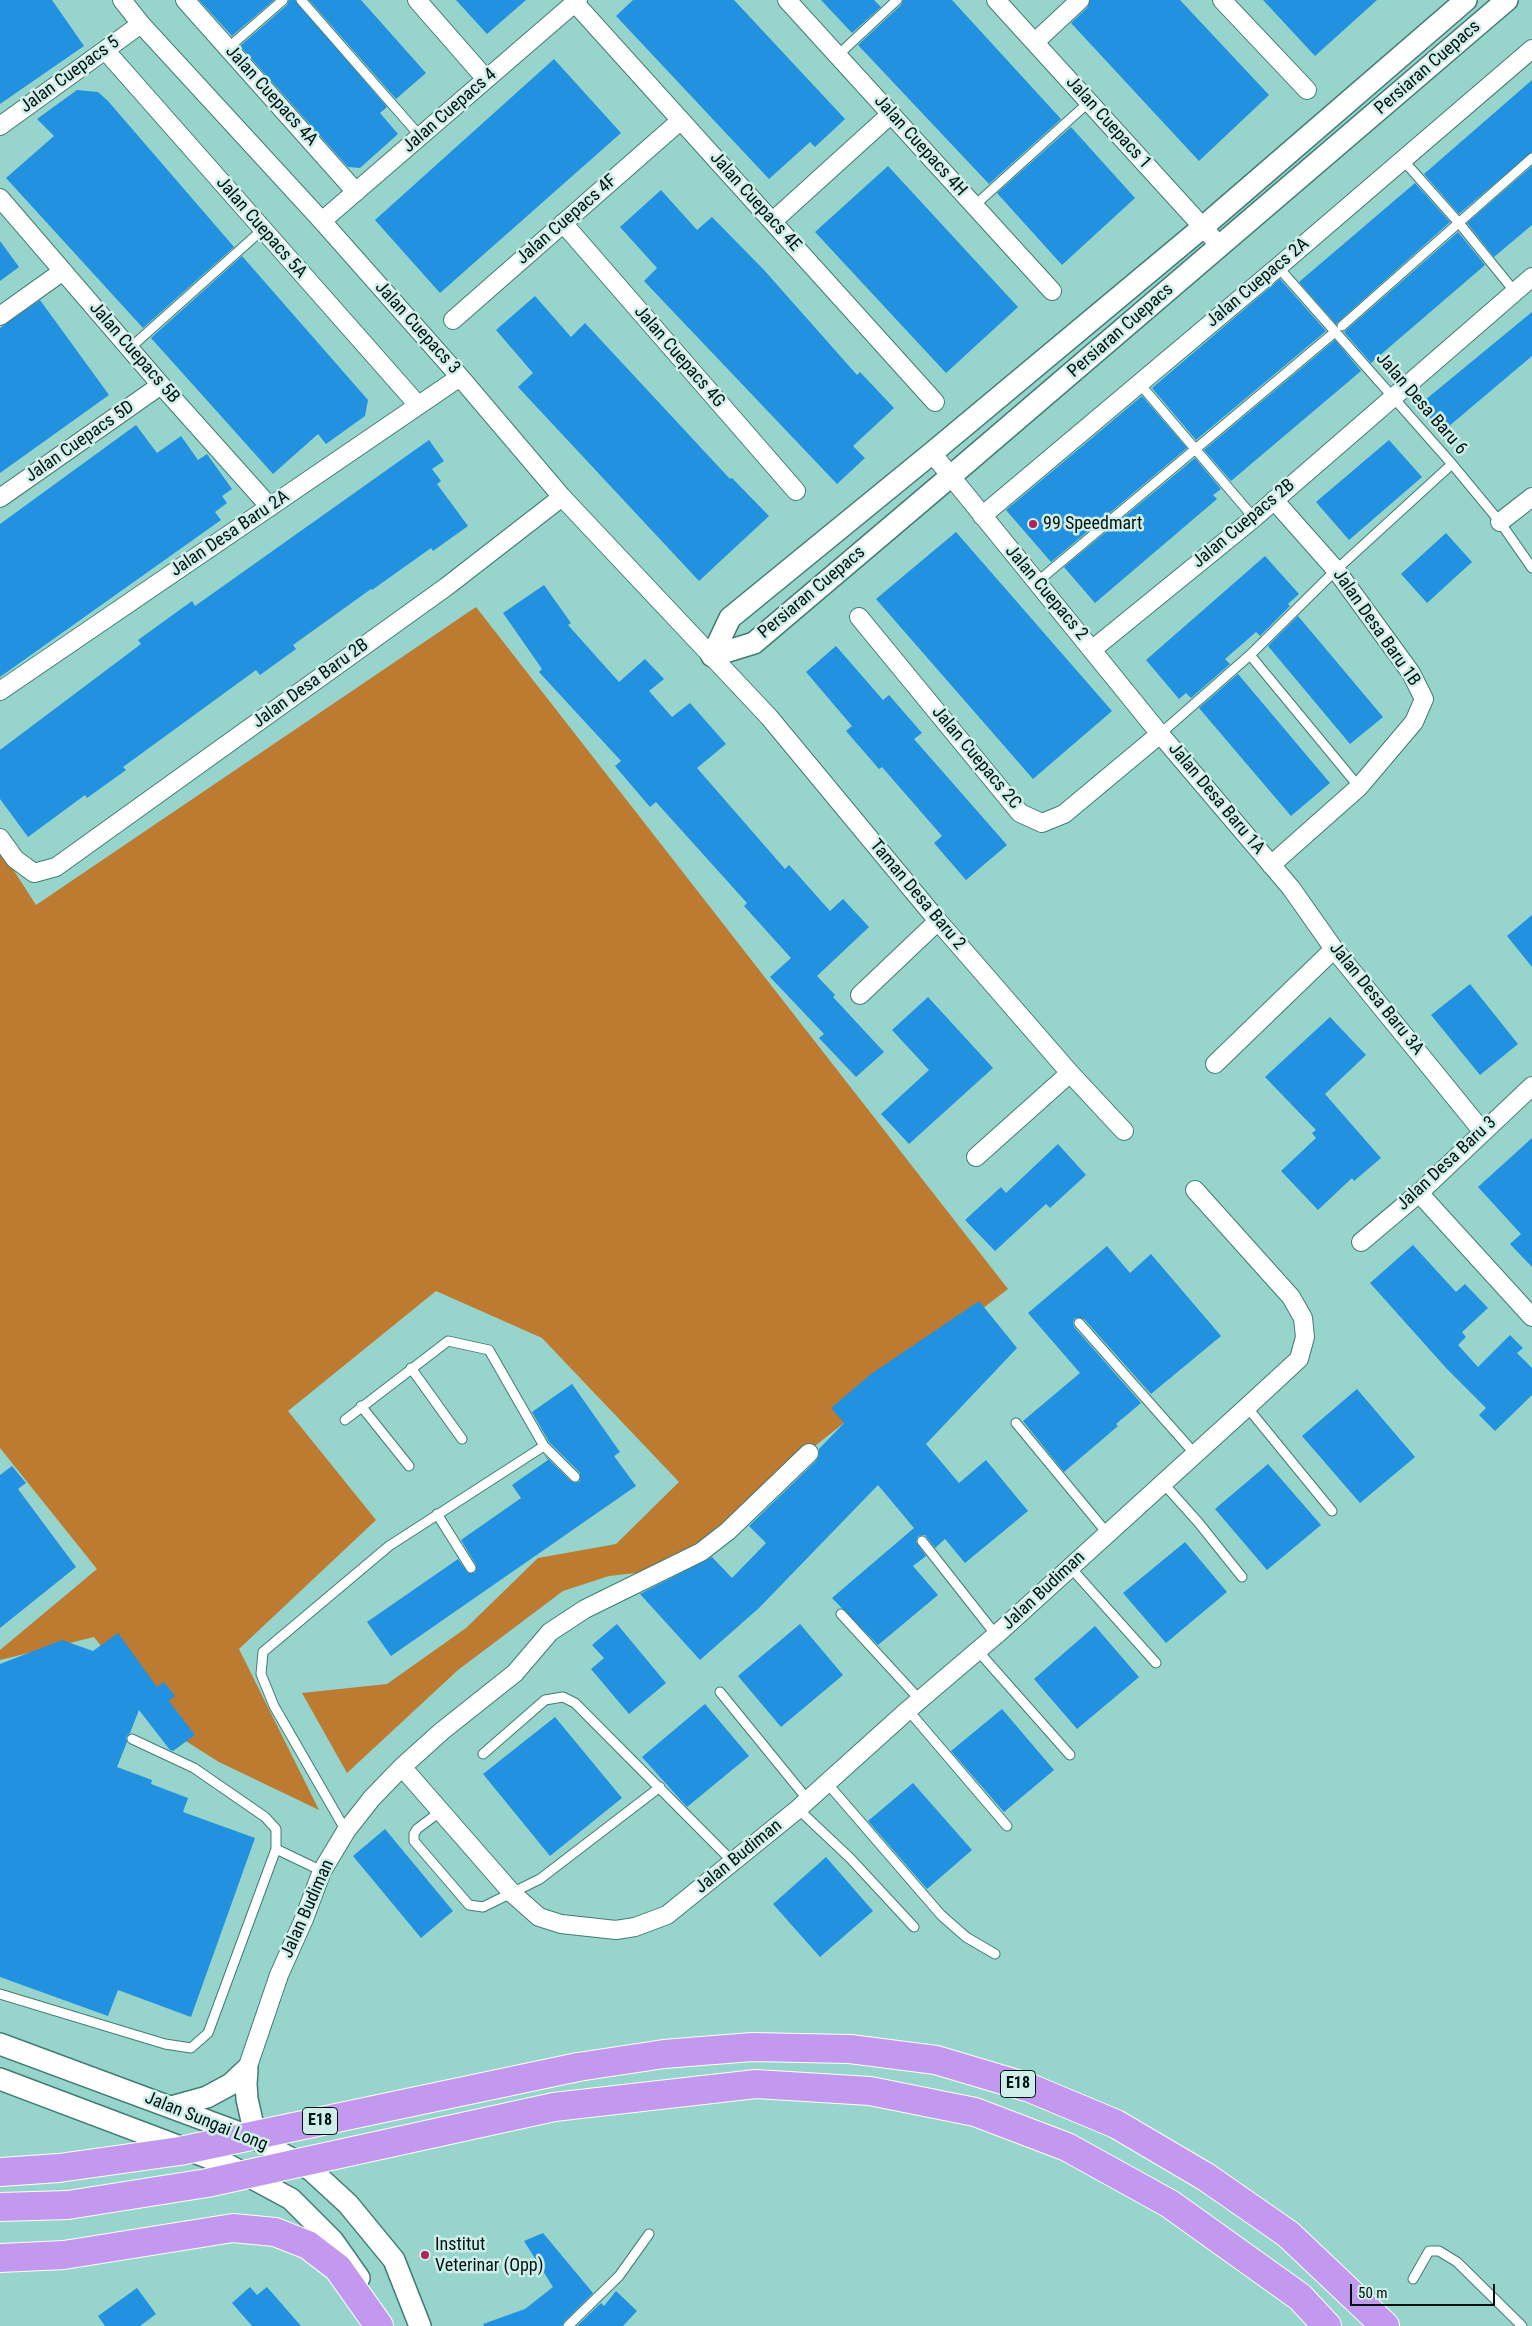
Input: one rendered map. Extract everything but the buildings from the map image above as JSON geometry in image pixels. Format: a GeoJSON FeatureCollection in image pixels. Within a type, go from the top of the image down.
{"type":"FeatureCollection","features":[{"type":"Feature","properties":{"kind":"highway","name":"E18"},"geometry":{"type":"LineString","coordinates":[[0,2172],[59,2168],[180,2151],[578,2067],[664,2054],[752,2047],[850,2049],[936,2060],[1030,2088],[1116,2124],[1206,2178],[1288,2234],[1385,2326]]}},
{"type":"Feature","properties":{"kind":"highway","name":"E18"},"geometry":{"type":"LineString","coordinates":[[0,2207],[68,2205],[207,2183],[554,2107],[756,2084],[870,2091],[975,2112],[1067,2147],[1170,2204],[1300,2297],[1327,2326]]}},
{"type":"Feature","properties":{"kind":"highway"},"geometry":{"type":"LineString","coordinates":[[2,2260],[64,2255],[233,2228],[275,2232],[308,2245],[338,2268],[379,2326]]}},
{"type":"Feature","properties":{"kind":"street","name":"Jalan Cuepacs 3"},"geometry":{"type":"LineString","coordinates":[[122,0],[141,24],[322,221],[460,376],[562,497],[712,656]]}},
{"type":"Feature","properties":{"kind":"street","name":"Jalan Cuepacs 4A"},"geometry":{"type":"LineString","coordinates":[[185,0],[356,192]]}},
{"type":"Feature","properties":{"kind":"street"},"geometry":{"type":"LineString","coordinates":[[417,0],[486,79]]}},
{"type":"Feature","properties":{"kind":"street","name":"Jalan Cuepacs 4H"},"geometry":{"type":"LineString","coordinates":[[787,0],[1052,292]]}},
{"type":"Feature","properties":{"kind":"street","name":"Jalan Cuepacs 1"},"geometry":{"type":"LineString","coordinates":[[996,0],[1220,246]]}},
{"type":"Feature","properties":{"kind":"street"},"geometry":{"type":"LineString","coordinates":[[1034,42],[1080,0]]}},
{"type":"Feature","properties":{"kind":"street"},"geometry":{"type":"LineString","coordinates":[[1222,0],[1307,90]]}},
{"type":"Feature","properties":{"kind":"street","name":"Persiaran Cuepacs"},"geometry":{"type":"LineString","coordinates":[[712,656],[730,618],[932,453],[1203,226],[1466,0]]}},
{"type":"Feature","properties":{"kind":"street","name":"Persiaran Cuepacs"},"geometry":{"type":"LineString","coordinates":[[712,656],[754,643],[1507,0]]}},
{"type":"Feature","properties":{"kind":"street","name":"Jalan Cuepacs 4"},"geometry":{"type":"LineString","coordinates":[[322,221],[576,1]]}},
{"type":"Feature","properties":{"kind":"street","name":"Jalan Cuepacs 4E"},"geometry":{"type":"LineString","coordinates":[[576,1],[680,121],[773,221],[935,402]]}},
{"type":"Feature","properties":{"kind":"street","name":"Jalan Cuepacs 5"},"geometry":{"type":"LineString","coordinates":[[0,126],[141,24]]}},
{"type":"Feature","properties":{"kind":"street","name":"Jalan Cuepacs 2A"},"geometry":{"type":"LineString","coordinates":[[982,516],[1278,267],[1532,49]]}},
{"type":"Feature","properties":{"kind":"street","name":"Jalan Cuepacs 5A"},"geometry":{"type":"LineString","coordinates":[[105,50],[418,405]]}},
{"type":"Feature","properties":{"kind":"street"},"geometry":{"type":"LineString","coordinates":[[773,221],[891,114]]}},
{"type":"Feature","properties":{"kind":"street","name":"Jalan Cuepacs 4F"},"geometry":{"type":"LineString","coordinates":[[453,320],[680,121]]}},
{"type":"Feature","properties":{"kind":"street","name":"Jalan Cuepacs 5B"},"geometry":{"type":"LineString","coordinates":[[0,198],[161,385],[270,507]]}},
{"type":"Feature","properties":{"kind":"street","name":"Jalan Cuepacs 4G"},"geometry":{"type":"LineString","coordinates":[[563,223],[796,491]]}},
{"type":"Feature","properties":{"kind":"street"},"geometry":{"type":"LineString","coordinates":[[0,316],[63,271]]}},
{"type":"Feature","properties":{"kind":"street","name":"Jalan Cuepacs 2B"},"geometry":{"type":"LineString","coordinates":[[1093,649],[1254,518],[1532,277]]}},
{"type":"Feature","properties":{"kind":"street","name":"Jalan Desa Baru 2A"},"geometry":{"type":"LineString","coordinates":[[0,691],[460,376]]}},
{"type":"Feature","properties":{"kind":"street","name":"Jalan Cuepacs 5D"},"geometry":{"type":"LineString","coordinates":[[0,498],[161,385]]}},
{"type":"Feature","properties":{"kind":"street","name":"Jalan Cuepacs 2"},"geometry":{"type":"LineString","coordinates":[[932,453],[1093,649],[1160,734]]}},
{"type":"Feature","properties":{"kind":"street","name":"Jalan Desa Baru 2B"},"geometry":{"type":"LineString","coordinates":[[0,838],[15,859],[34,873],[56,866],[446,587],[562,497]]}},
{"type":"Feature","properties":{"kind":"street"},"geometry":{"type":"LineString","coordinates":[[1500,522],[1532,497]]}},
{"type":"Feature","properties":{"kind":"street","name":"Jalan Desa Baru 1B"},"geometry":{"type":"LineString","coordinates":[[1271,865],[1359,787],[1414,722],[1424,699],[1411,673],[1336,570],[1274,500]]}},
{"type":"Feature","properties":{"kind":"street","name":"Jalan Cuepacs 2C"},"geometry":{"type":"LineString","coordinates":[[859,617],[1020,813],[1042,823],[1064,814],[1160,734]]}},
{"type":"Feature","properties":{"kind":"street","name":"Taman Desa Baru 2"},"geometry":{"type":"LineString","coordinates":[[712,656],[769,717],[938,921],[1070,1073],[1124,1131]]}},
{"type":"Feature","properties":{"kind":"street","name":"Jalan Desa Baru 1A"},"geometry":{"type":"LineString","coordinates":[[1160,734],[1271,865]]}},
{"type":"Feature","properties":{"kind":"street","name":"Jalan Desa Baru 3A"},"geometry":{"type":"LineString","coordinates":[[1271,865],[1291,888],[1334,949],[1483,1132]]}},
{"type":"Feature","properties":{"kind":"street"},"geometry":{"type":"LineString","coordinates":[[860,995],[938,921]]}},
{"type":"Feature","properties":{"kind":"street"},"geometry":{"type":"LineString","coordinates":[[1215,1064],[1334,949]]}},
{"type":"Feature","properties":{"kind":"street"},"geometry":{"type":"LineString","coordinates":[[976,1158],[1070,1073]]}},
{"type":"Feature","properties":{"kind":"street","name":"Jalan Desa Baru 3"},"geometry":{"type":"LineString","coordinates":[[1362,1242],[1419,1193],[1532,1086]]}},
{"type":"Feature","properties":{"kind":"street","name":"Jalan Budiman"},"geometry":{"type":"LineString","coordinates":[[247,2069],[279,1975],[304,1919],[322,1870],[346,1831],[372,1798],[402,1767],[513,1894],[538,1917],[561,1924],[616,1930],[635,1927],[667,1915],[803,1805],[914,1705],[996,1635],[1248,1407],[1299,1359],[1305,1337],[1303,1318],[1291,1297],[1195,1190]]}},
{"type":"Feature","properties":{"kind":"street"},"geometry":{"type":"LineString","coordinates":[[1419,1193],[1532,1317]]}},
{"type":"Feature","properties":{"kind":"street"},"geometry":{"type":"LineString","coordinates":[[402,1767],[450,1724],[515,1673],[550,1632],[585,1609],[701,1552],[728,1531],[809,1453]]}},
{"type":"Feature","properties":{"kind":"street","name":"Jalan Sungai Long"},"geometry":{"type":"LineString","coordinates":[[0,2044],[256,2139],[311,2170],[348,2204],[394,2260],[420,2326]]}},
{"type":"Feature","properties":{"kind":"street"},"geometry":{"type":"LineString","coordinates":[[171,2107],[208,2097],[231,2084],[247,2069]]}},
{"type":"Feature","properties":{"kind":"street"},"geometry":{"type":"LineString","coordinates":[[247,2069],[247,2099],[256,2139]]}},
{"type":"Feature","properties":{"kind":"street","name":"Jalan Sungai Long"},"geometry":{"type":"LineString","coordinates":[[0,2079],[228,2165],[291,2199],[333,2241],[371,2295],[386,2326]]}},
{"type":"Feature","properties":{"kind":"lane"},"geometry":{"type":"LineString","coordinates":[[228,48],[283,0]]}},
{"type":"Feature","properties":{"kind":"lane"},"geometry":{"type":"LineString","coordinates":[[301,0],[420,136]]}},
{"type":"Feature","properties":{"kind":"lane"},"geometry":{"type":"LineString","coordinates":[[837,56],[896,0]]}},
{"type":"Feature","properties":{"kind":"lane"},"geometry":{"type":"LineString","coordinates":[[974,206],[1090,102]]}},
{"type":"Feature","properties":{"kind":"lane"},"geometry":{"type":"LineString","coordinates":[[1037,582],[1338,329],[1532,158]]}},
{"type":"Feature","properties":{"kind":"lane"},"geometry":{"type":"LineString","coordinates":[[1404,160],[1459,223],[1515,292]]}},
{"type":"Feature","properties":{"kind":"lane"},"geometry":{"type":"LineString","coordinates":[[130,348],[262,230]]}},
{"type":"Feature","properties":{"kind":"lane","name":"Jalan Desa Baru 6"},"geometry":{"type":"LineString","coordinates":[[1278,267],[1338,329],[1452,464],[1500,522],[1532,568]]}},
{"type":"Feature","properties":{"kind":"lane"},"geometry":{"type":"LineString","coordinates":[[1139,383],[1254,518]]}},
{"type":"Feature","properties":{"kind":"lane"},"geometry":{"type":"LineString","coordinates":[[1160,734],[1250,655],[1336,570],[1452,464]]}},
{"type":"Feature","properties":{"kind":"lane"},"geometry":{"type":"LineString","coordinates":[[1250,655],[1359,787]]}},
{"type":"Feature","properties":{"kind":"lane"},"geometry":{"type":"LineString","coordinates":[[1079,1323],[1196,1454]]}},
{"type":"Feature","properties":{"kind":"lane"},"geometry":{"type":"LineString","coordinates":[[345,1420],[448,1340],[488,1350],[544,1446],[575,1477]]}},
{"type":"Feature","properties":{"kind":"lane"},"geometry":{"type":"LineString","coordinates":[[411,1368],[462,1439]]}},
{"type":"Feature","properties":{"kind":"lane"},"geometry":{"type":"LineString","coordinates":[[362,1406],[409,1466]]}},
{"type":"Feature","properties":{"kind":"lane"},"geometry":{"type":"LineString","coordinates":[[1248,1407],[1332,1511]]}},
{"type":"Feature","properties":{"kind":"lane"},"geometry":{"type":"LineString","coordinates":[[1016,1423],[1107,1533]]}},
{"type":"Feature","properties":{"kind":"lane"},"geometry":{"type":"LineString","coordinates":[[346,1831],[274,1706],[261,1674],[263,1652],[390,1546],[544,1446]]}},
{"type":"Feature","properties":{"kind":"lane"},"geometry":{"type":"LineString","coordinates":[[1163,1483],[1198,1522],[1242,1578]]}},
{"type":"Feature","properties":{"kind":"lane"},"geometry":{"type":"LineString","coordinates":[[437,1514],[471,1568]]}},
{"type":"Feature","properties":{"kind":"lane"},"geometry":{"type":"LineString","coordinates":[[922,1541],[996,1635]]}},
{"type":"Feature","properties":{"kind":"lane"},"geometry":{"type":"LineString","coordinates":[[1070,1567],[1156,1663]]}},
{"type":"Feature","properties":{"kind":"lane"},"geometry":{"type":"LineString","coordinates":[[841,1614],[1007,1826]]}},
{"type":"Feature","properties":{"kind":"lane"},"geometry":{"type":"LineString","coordinates":[[978,1651],[1070,1755]]}},
{"type":"Feature","properties":{"kind":"lane"},"geometry":{"type":"LineString","coordinates":[[720,1692],[803,1805],[914,1927]]}},
{"type":"Feature","properties":{"kind":"lane"},"geometry":{"type":"LineString","coordinates":[[483,1754],[545,1700],[563,1697],[575,1703],[733,1862]]}},
{"type":"Feature","properties":{"kind":"lane"},"geometry":{"type":"LineString","coordinates":[[0,1994],[165,2044],[192,2048],[208,2033],[276,1849],[276,1829],[265,1817],[194,1768],[132,1739]]}},
{"type":"Feature","properties":{"kind":"lane"},"geometry":{"type":"LineString","coordinates":[[827,1783],[940,1915],[966,1938],[995,1954]]}},
{"type":"Feature","properties":{"kind":"lane"},"geometry":{"type":"LineString","coordinates":[[441,1811],[417,1829],[414,1834],[414,1841],[469,1905],[483,1908],[540,1879],[660,1787]]}},
{"type":"Feature","properties":{"kind":"lane"},"geometry":{"type":"LineString","coordinates":[[276,1849],[322,1870]]}},
{"type":"Feature","properties":{"kind":"lane"},"geometry":{"type":"LineString","coordinates":[[568,2326],[619,2276],[649,2234]]}},
{"type":"Feature","properties":{"kind":"lane"},"geometry":{"type":"LineString","coordinates":[[1413,2279],[1429,2251],[1439,2251],[1458,2262],[1522,2326]]}},
{"type":"Feature","properties":{"kind":"shaded area"},"geometry":{"type":"Polygon","coordinates":[[[476,607],[1008,1289],[922,1355],[845,1422],[745,1502],[673,1569],[609,1576],[563,1591],[458,1670],[347,1773],[302,1693],[387,1684],[466,1628],[538,1558],[616,1544],[679,1482],[542,1338],[436,1291],[288,1411],[376,1520],[239,1649],[319,1810],[219,1762],[165,1728],[94,1637],[0,1660],[0,1650],[97,1569],[0,1448],[0,849],[36,905],[476,607]]]}},
{"type":"Feature","properties":{"kind":"place","name":"99 Speedmart"},"geometry":{"type":"Point","coordinates":[1033,524]}},
{"type":"Feature","properties":{"kind":"place","name":"Institut Veterinar (Opp)"},"geometry":{"type":"Point","coordinates":[425,2255]}}]}
